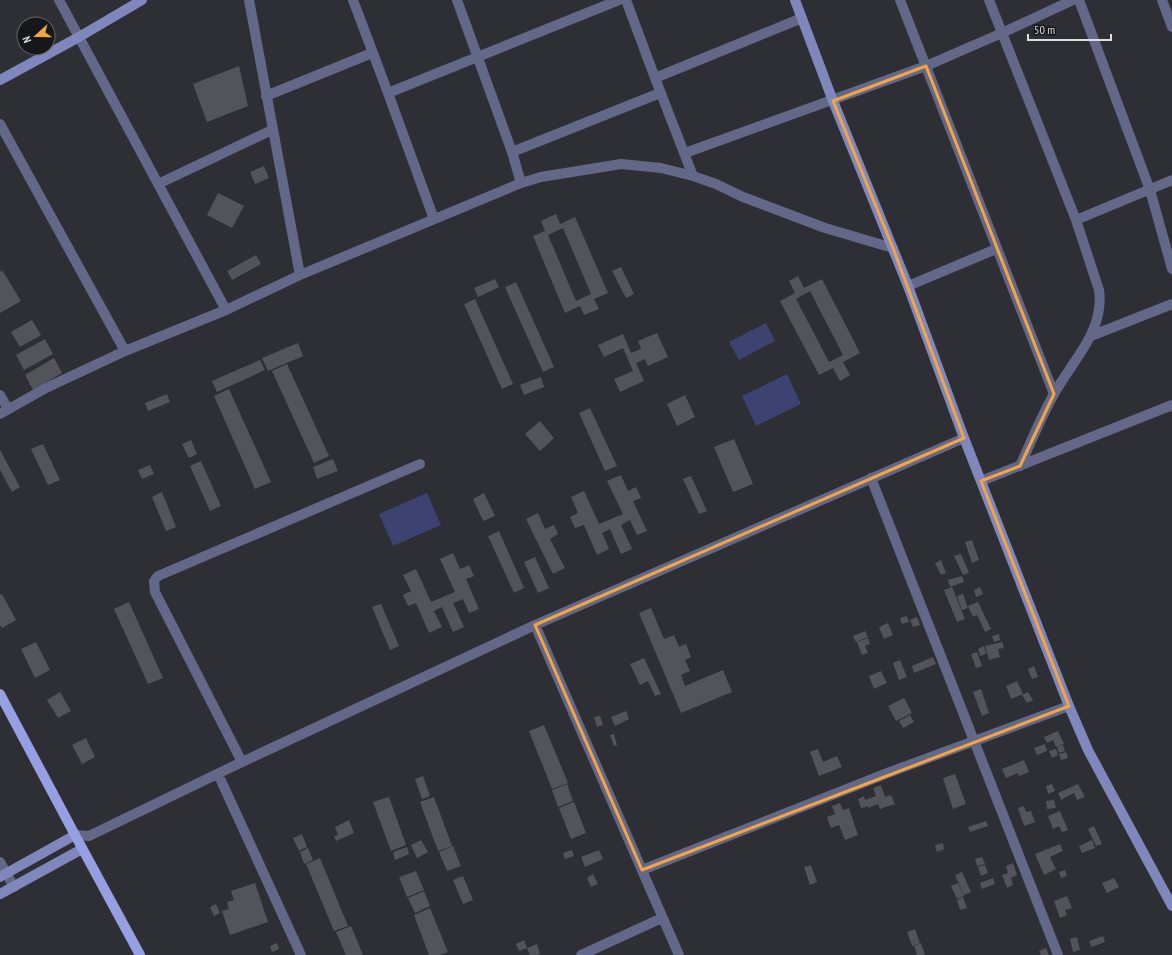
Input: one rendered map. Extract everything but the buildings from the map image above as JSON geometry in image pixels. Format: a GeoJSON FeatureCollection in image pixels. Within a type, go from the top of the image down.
{"type":"FeatureCollection","features":[{"type":"Feature","properties":{"kind":"main road"},"geometry":{"type":"LineString","coordinates":[[0,694],[140,955]]}},
{"type":"Feature","properties":{"kind":"street"},"geometry":{"type":"LineString","coordinates":[[59,0],[226,310]]}},
{"type":"Feature","properties":{"kind":"street"},"geometry":{"type":"LineString","coordinates":[[0,80],[79,37],[142,0]]}},
{"type":"Feature","properties":{"kind":"street"},"geometry":{"type":"LineString","coordinates":[[249,0],[300,275]]}},
{"type":"Feature","properties":{"kind":"street"},"geometry":{"type":"LineString","coordinates":[[353,0],[434,219]]}},
{"type":"Feature","properties":{"kind":"street"},"geometry":{"type":"LineString","coordinates":[[457,0],[512,152],[521,183]]}},
{"type":"Feature","properties":{"kind":"street"},"geometry":{"type":"LineString","coordinates":[[388,93],[619,0]]}},
{"type":"Feature","properties":{"kind":"street"},"geometry":{"type":"LineString","coordinates":[[626,0],[660,93],[693,176]]}},
{"type":"Feature","properties":{"kind":"street"},"geometry":{"type":"LineString","coordinates":[[795,0],[833,101],[908,286],[964,438],[1069,706],[1091,756],[1172,906]]}},
{"type":"Feature","properties":{"kind":"street"},"geometry":{"type":"LineString","coordinates":[[900,0],[996,249],[1054,394]]}},
{"type":"Feature","properties":{"kind":"street"},"geometry":{"type":"LineString","coordinates":[[989,0],[1076,220],[1099,290],[1100,300],[1099,312],[1092,336],[1054,394],[1020,466]]}},
{"type":"Feature","properties":{"kind":"street"},"geometry":{"type":"LineString","coordinates":[[684,153],[833,101],[926,66],[1073,0]]}},
{"type":"Feature","properties":{"kind":"street"},"geometry":{"type":"LineString","coordinates":[[1079,0],[1150,190],[1172,269]]}},
{"type":"Feature","properties":{"kind":"street"},"geometry":{"type":"LineString","coordinates":[[1162,0],[1172,27]]}},
{"type":"Feature","properties":{"kind":"street"},"geometry":{"type":"LineString","coordinates":[[655,78],[802,18]]}},
{"type":"Feature","properties":{"kind":"street"},"geometry":{"type":"LineString","coordinates":[[266,96],[372,53]]}},
{"type":"Feature","properties":{"kind":"street"},"geometry":{"type":"LineString","coordinates":[[512,152],[660,93]]}},
{"type":"Feature","properties":{"kind":"street"},"geometry":{"type":"LineString","coordinates":[[0,124],[126,351]]}},
{"type":"Feature","properties":{"kind":"street"},"geometry":{"type":"LineString","coordinates":[[158,184],[272,130]]}},
{"type":"Feature","properties":{"kind":"street"},"geometry":{"type":"LineString","coordinates":[[0,395],[4,412],[46,388],[126,351],[226,310],[300,275],[521,183],[548,176],[621,164],[661,168],[693,176],[716,184],[743,197],[825,228],[893,248]]}},
{"type":"Feature","properties":{"kind":"street"},"geometry":{"type":"LineString","coordinates":[[1076,220],[1172,180]]}},
{"type":"Feature","properties":{"kind":"street"},"geometry":{"type":"LineString","coordinates":[[908,286],[996,249]]}},
{"type":"Feature","properties":{"kind":"street"},"geometry":{"type":"LineString","coordinates":[[1092,336],[1172,304]]}},
{"type":"Feature","properties":{"kind":"street"},"geometry":{"type":"LineString","coordinates":[[981,481],[1172,405]]}},
{"type":"Feature","properties":{"kind":"street"},"geometry":{"type":"LineString","coordinates":[[3,875],[75,835],[89,836],[242,762],[535,625],[964,438]]}},
{"type":"Feature","properties":{"kind":"street"},"geometry":{"type":"LineString","coordinates":[[242,762],[155,592],[154,581],[158,576],[420,464]]}},
{"type":"Feature","properties":{"kind":"street"},"geometry":{"type":"LineString","coordinates":[[871,478],[1058,955]]}},
{"type":"Feature","properties":{"kind":"street"},"geometry":{"type":"LineString","coordinates":[[535,625],[678,955]]}},
{"type":"Feature","properties":{"kind":"street"},"geometry":{"type":"LineString","coordinates":[[642,870],[974,740],[1069,706]]}},
{"type":"Feature","properties":{"kind":"street"},"geometry":{"type":"LineString","coordinates":[[218,774],[301,955]]}},
{"type":"Feature","properties":{"kind":"street"},"geometry":{"type":"LineString","coordinates":[[0,894],[82,849],[89,836]]}},
{"type":"Feature","properties":{"kind":"street"},"geometry":{"type":"LineString","coordinates":[[0,862],[3,875],[14,887]]}},
{"type":"Feature","properties":{"kind":"street"},"geometry":{"type":"LineString","coordinates":[[581,955],[662,918]]}},
{"type":"Feature","properties":{"kind":"highlighted area"},"geometry":{"type":"Polygon","coordinates":[[[926,66],[1054,394],[1020,466],[981,481],[1069,706],[642,870],[535,625],[964,438],[893,248],[833,101],[926,66]]]}},
{"type":"Feature","properties":{"kind":"shaded area"},"geometry":{"type":"Polygon","coordinates":[[[766,323],[775,341],[739,360],[729,342],[766,323]]]}},
{"type":"Feature","properties":{"kind":"shaded area"},"geometry":{"type":"Polygon","coordinates":[[[787,374],[801,404],[756,426],[742,396],[787,374]]]}},
{"type":"Feature","properties":{"kind":"shaded area"},"geometry":{"type":"Polygon","coordinates":[[[427,493],[441,525],[393,546],[379,514],[427,493]]]}}]}
